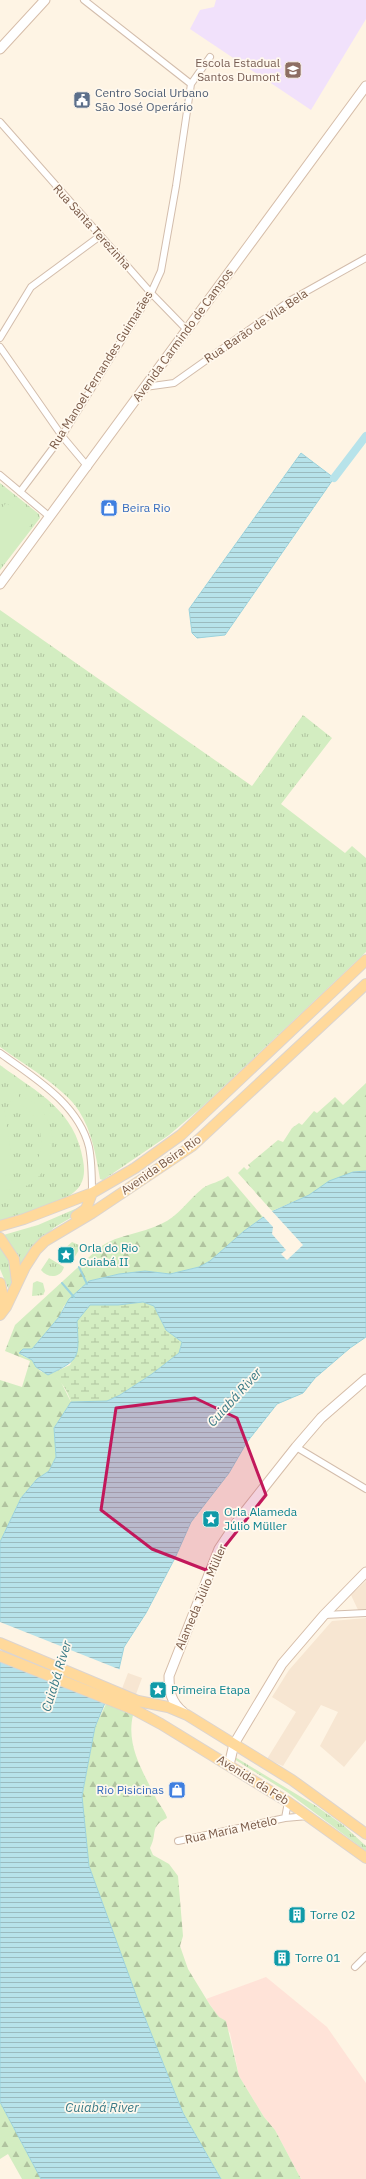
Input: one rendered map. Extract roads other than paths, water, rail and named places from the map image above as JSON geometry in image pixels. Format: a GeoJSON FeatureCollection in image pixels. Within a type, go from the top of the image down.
{"type":"FeatureCollection","features":[{"type":"Feature","properties":{"kind":"main road"},"geometry":{"type":"LineString","coordinates":[[0,49],[44,0]]}},
{"type":"Feature","properties":{"kind":"main road","name":"Avenida Carmindo de Campos"},"geometry":{"type":"LineString","coordinates":[[1,580],[88,467],[366,86]]}},
{"type":"Feature","properties":{"kind":"main road","name":"Avenida Beira Rio"},"geometry":{"type":"LineString","coordinates":[[0,1226],[24,1219],[92,1192],[136,1168],[181,1135],[366,960]]}},
{"type":"Feature","properties":{"kind":"main road","name":"Avenida Beira Rio"},"geometry":{"type":"LineString","coordinates":[[0,1315],[6,1307],[36,1250],[46,1241],[92,1213],[192,1146],[366,984]]}},
{"type":"Feature","properties":{"kind":"main road"},"geometry":{"type":"LineString","coordinates":[[46,1241],[50,1232],[86,1209],[92,1192]]}},
{"type":"Feature","properties":{"kind":"main road"},"geometry":{"type":"LineString","coordinates":[[0,1238],[14,1259],[17,1284]]}},
{"type":"Feature","properties":{"kind":"main road"},"geometry":{"type":"LineString","coordinates":[[0,1283],[2,1293],[0,1304]]}},
{"type":"Feature","properties":{"kind":"main road","name":"Alameda Júlio Müller"},"geometry":{"type":"LineString","coordinates":[[187,1716],[173,1702],[170,1694],[169,1676],[219,1549],[239,1519],[321,1418],[366,1379]]}},
{"type":"Feature","properties":{"kind":"main road"},"geometry":{"type":"LineString","coordinates":[[229,1765],[234,1744],[282,1664],[324,1615],[366,1572]]}},
{"type":"Feature","properties":{"kind":"main road"},"geometry":{"type":"LineString","coordinates":[[0,1643],[137,1705]]}},
{"type":"Feature","properties":{"kind":"main road"},"geometry":{"type":"LineString","coordinates":[[0,1656],[137,1705]]}},
{"type":"Feature","properties":{"kind":"main road","name":"Avenida da Feb"},"geometry":{"type":"LineString","coordinates":[[137,1705],[168,1707],[187,1716],[292,1780],[366,1834]]}},
{"type":"Feature","properties":{"kind":"main road","name":"Avenida da Feb"},"geometry":{"type":"LineString","coordinates":[[137,1705],[309,1816],[366,1858]]}},
{"type":"Feature","properties":{"kind":"street"},"geometry":{"type":"LineString","coordinates":[[84,0],[191,84]]}},
{"type":"Feature","properties":{"kind":"street","name":"Rua Manoel Fernandes Guimarães"},"geometry":{"type":"LineString","coordinates":[[20,492],[62,436],[151,293],[161,271],[176,186],[191,84],[210,58]]}},
{"type":"Feature","properties":{"kind":"street","name":"Rua Santa Terezinha"},"geometry":{"type":"LineString","coordinates":[[0,122],[151,293],[187,330]]}},
{"type":"Feature","properties":{"kind":"street"},"geometry":{"type":"LineString","coordinates":[[0,338],[31,287],[100,236]]}},
{"type":"Feature","properties":{"kind":"street","name":"Rua Barão de Vila Bela"},"geometry":{"type":"LineString","coordinates":[[145,387],[174,383],[291,300],[366,258]]}},
{"type":"Feature","properties":{"kind":"street"},"geometry":{"type":"LineString","coordinates":[[0,347],[62,436],[88,467]]}},
{"type":"Feature","properties":{"kind":"street"},"geometry":{"type":"LineString","coordinates":[[0,475],[50,517]]}},
{"type":"Feature","properties":{"kind":"street"},"geometry":{"type":"LineString","coordinates":[[0,1053],[64,1102],[83,1129],[89,1146],[92,1168],[92,1192]]}},
{"type":"Feature","properties":{"kind":"street"},"geometry":{"type":"LineString","coordinates":[[296,1447],[366,1489]]}},
{"type":"Feature","properties":{"kind":"street"},"geometry":{"type":"LineString","coordinates":[[324,1615],[366,1612]]}},
{"type":"Feature","properties":{"kind":"street","name":"Rua Maria Metelo"},"geometry":{"type":"LineString","coordinates":[[285,1818],[288,1802]]}},
{"type":"Feature","properties":{"kind":"street","name":"Rua Maria Metelo"},"geometry":{"type":"LineString","coordinates":[[178,1841],[285,1818],[309,1816]]}},
{"type":"Feature","properties":{"kind":"street"},"geometry":{"type":"LineString","coordinates":[[355,1967],[366,1956]]}},
{"type":"Feature","properties":{"kind":"water"},"geometry":{"type":"Polygon","coordinates":[[[301,453],[334,478],[225,635],[197,638],[192,633],[189,609],[301,453]]]}},
{"type":"Feature","properties":{"kind":"water","name":"Cuiabá River"},"geometry":{"type":"Polygon","coordinates":[[[366,1171],[366,1337],[350,1348],[315,1378],[303,1393],[277,1404],[247,1442],[229,1473],[191,1522],[175,1558],[146,1613],[124,1647],[119,1669],[95,1727],[82,1796],[89,1866],[139,2003],[183,2113],[221,2179],[41,2179],[0,2102],[0,1542],[21,1498],[37,1479],[49,1471],[56,1457],[54,1428],[71,1402],[107,1401],[120,1395],[152,1374],[179,1353],[182,1342],[166,1330],[154,1306],[143,1302],[118,1305],[90,1305],[77,1321],[78,1343],[76,1356],[67,1365],[48,1375],[36,1367],[32,1360],[19,1353],[23,1349],[32,1349],[59,1317],[69,1299],[89,1281],[119,1274],[145,1271],[170,1274],[199,1267],[210,1261],[244,1231],[269,1213],[309,1195],[329,1181],[353,1172],[366,1171]]]}},
{"type":"Feature","properties":{"kind":"waterway"},"geometry":{"type":"LineString","coordinates":[[334,478],[366,436]]}},
{"type":"Feature","properties":{"kind":"waterway"},"geometry":{"type":"LineString","coordinates":[[79,1267],[87,1284]]}},
{"type":"Feature","properties":{"kind":"waterway"},"geometry":{"type":"LineString","coordinates":[[62,1283],[74,1297]]}},
{"type":"Feature","properties":{"kind":"place","name":"Escola Estadual Santos Dumont"},"geometry":{"type":"Point","coordinates":[293,70]}},
{"type":"Feature","properties":{"kind":"place","name":"Centro Social Urbano São José Operário"},"geometry":{"type":"Point","coordinates":[82,100]}},
{"type":"Feature","properties":{"kind":"place","name":"Beira Rio"},"geometry":{"type":"Point","coordinates":[109,508]}},
{"type":"Feature","properties":{"kind":"place","name":"Orla do Rio Cuiabá II"},"geometry":{"type":"Point","coordinates":[66,1255]}},
{"type":"Feature","properties":{"kind":"place","name":"Orla Alameda Júlio Müller"},"geometry":{"type":"Point","coordinates":[211,1519]}},
{"type":"Feature","properties":{"kind":"place","name":"Primeira Etapa"},"geometry":{"type":"Point","coordinates":[158,1690]}},
{"type":"Feature","properties":{"kind":"place","name":"Rio Pisicinas"},"geometry":{"type":"Point","coordinates":[177,1790]}},
{"type":"Feature","properties":{"kind":"place","name":"Torre 02"},"geometry":{"type":"Point","coordinates":[297,1915]}},
{"type":"Feature","properties":{"kind":"place","name":"Torre 01"},"geometry":{"type":"Point","coordinates":[282,1958]}}]}
